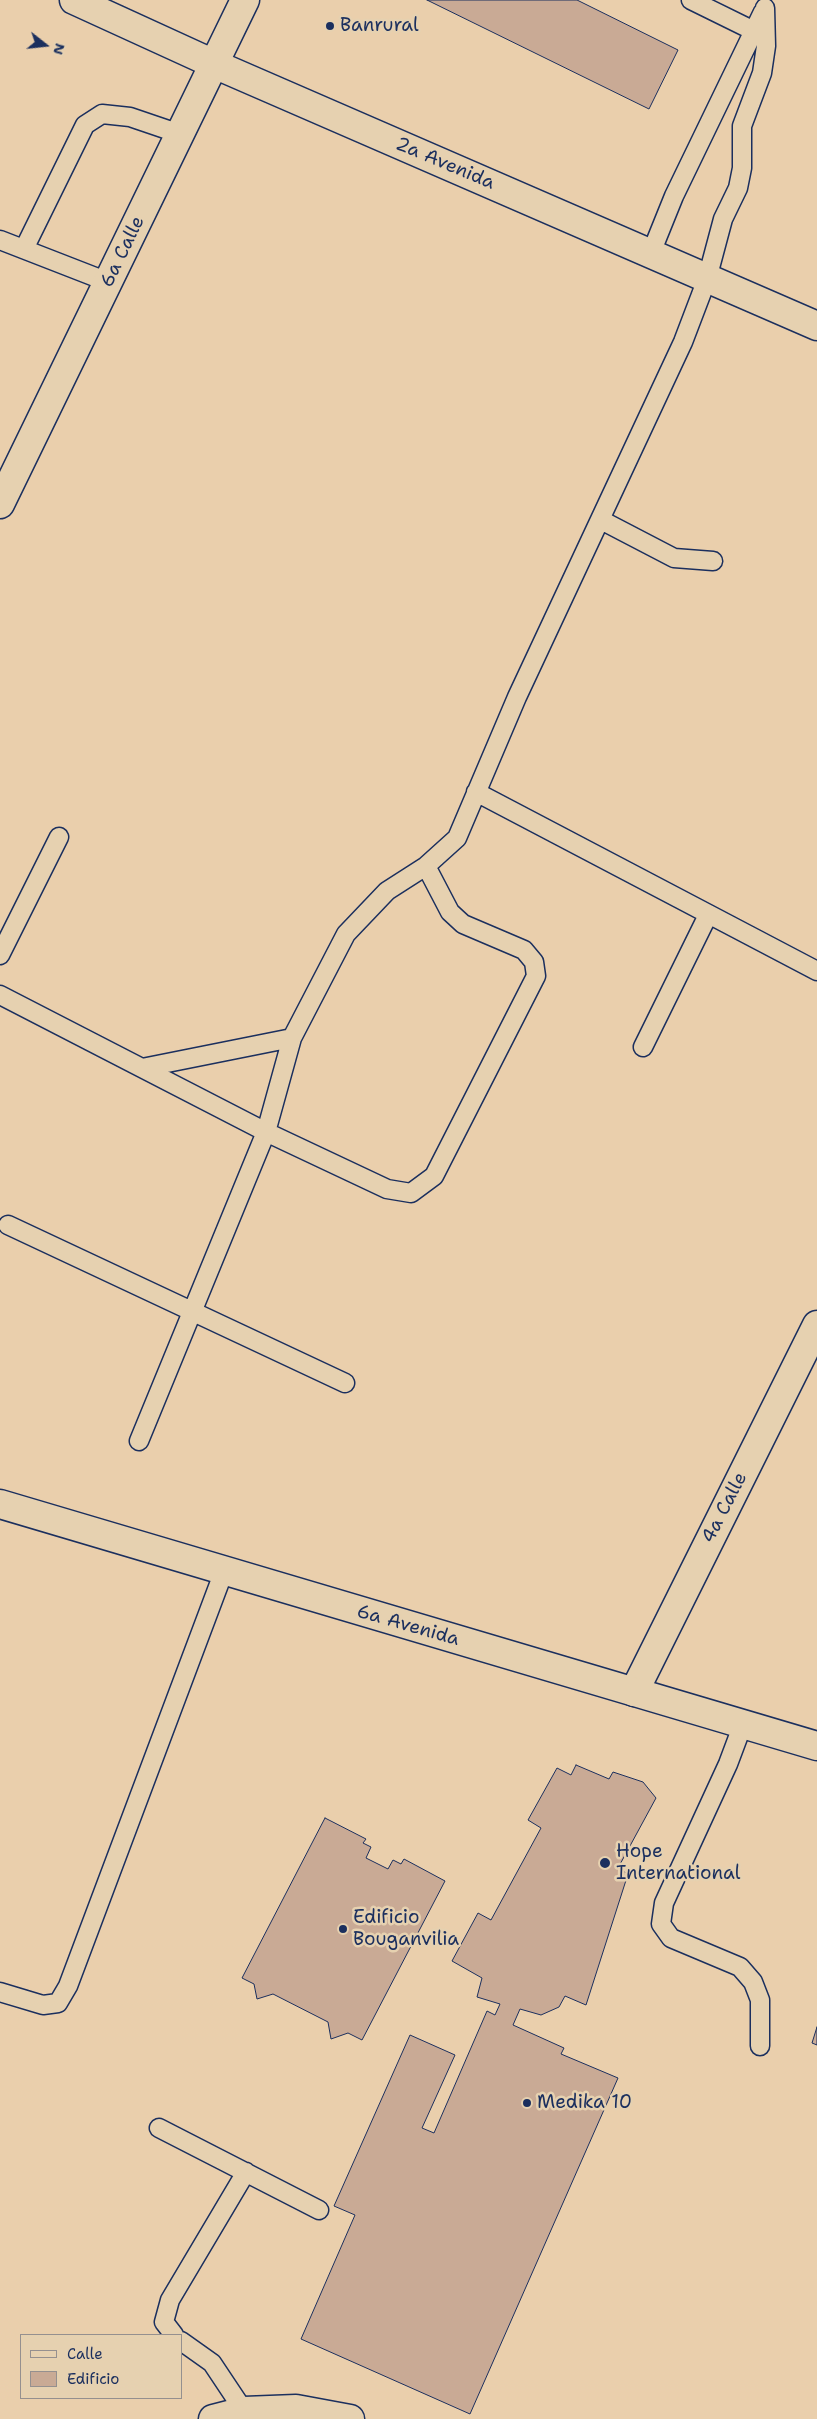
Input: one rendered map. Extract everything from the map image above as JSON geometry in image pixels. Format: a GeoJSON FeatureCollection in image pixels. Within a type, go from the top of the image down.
{"type":"FeatureCollection","features":[{"type":"Feature","properties":{"kind":"street","name":"2a Avenida"},"geometry":{"type":"LineString","coordinates":[[74,0],[214,64],[817,326]]}},
{"type":"Feature","properties":{"kind":"street","name":"6a Calle"},"geometry":{"type":"LineString","coordinates":[[0,504],[245,0]]}},
{"type":"Feature","properties":{"kind":"street","name":"4a Calle"},"geometry":{"type":"LineString","coordinates":[[634,1692],[817,1325]]}},
{"type":"Feature","properties":{"kind":"street","name":"6a Avenida"},"geometry":{"type":"LineString","coordinates":[[0,1504],[817,1746]]}},
{"type":"Feature","properties":{"kind":"street"},"geometry":{"type":"LineString","coordinates":[[213,2419],[244,2411],[296,2409],[350,2419]]}},
{"type":"Feature","properties":{"kind":"lane"},"geometry":{"type":"LineString","coordinates":[[691,0],[754,31]]}},
{"type":"Feature","properties":{"kind":"lane"},"geometry":{"type":"LineString","coordinates":[[651,253],[674,196],[766,4]]}},
{"type":"Feature","properties":{"kind":"lane"},"geometry":{"type":"LineString","coordinates":[[139,1441],[266,1132],[292,1038],[346,934],[387,891],[426,866],[457,838],[517,697],[683,342],[707,279],[724,219],[738,188],[742,168],[742,126],[762,73],[766,46],[766,4]]}},
{"type":"Feature","properties":{"kind":"lane"},"geometry":{"type":"LineString","coordinates":[[24,250],[85,125],[102,114],[130,117],[180,134]]}},
{"type":"Feature","properties":{"kind":"lane"},"geometry":{"type":"LineString","coordinates":[[0,240],[108,282]]}},
{"type":"Feature","properties":{"kind":"lane"},"geometry":{"type":"LineString","coordinates":[[600,520],[674,558],[714,561]]}},
{"type":"Feature","properties":{"kind":"lane"},"geometry":{"type":"LineString","coordinates":[[476,792],[817,971]]}},
{"type":"Feature","properties":{"kind":"lane"},"geometry":{"type":"LineString","coordinates":[[0,955],[59,836]]}},
{"type":"Feature","properties":{"kind":"lane"},"geometry":{"type":"LineString","coordinates":[[0,995],[266,1132],[387,1189],[411,1193],[434,1176],[536,976],[534,962],[524,950],[463,924],[450,912],[426,866]]}},
{"type":"Feature","properties":{"kind":"lane"},"geometry":{"type":"LineString","coordinates":[[643,1047],[708,914]]}},
{"type":"Feature","properties":{"kind":"lane"},"geometry":{"type":"LineString","coordinates":[[142,1068],[292,1038]]}},
{"type":"Feature","properties":{"kind":"lane"},"geometry":{"type":"LineString","coordinates":[[8,1225],[345,1383]]}},
{"type":"Feature","properties":{"kind":"lane"},"geometry":{"type":"LineString","coordinates":[[0,1992],[43,2005],[58,2003],[68,1986],[224,1571]]}},
{"type":"Feature","properties":{"kind":"lane"},"geometry":{"type":"LineString","coordinates":[[743,1724],[728,1764],[664,1903],[661,1924],[671,1938],[740,1967],[753,1982],[760,2000],[760,2046]]}},
{"type":"Feature","properties":{"kind":"lane"},"geometry":{"type":"LineString","coordinates":[[159,2128],[319,2210]]}},
{"type":"Feature","properties":{"kind":"lane"},"geometry":{"type":"LineString","coordinates":[[173,2334],[164,2322],[170,2300],[246,2172]]}},
{"type":"Feature","properties":{"kind":"lane"},"geometry":{"type":"LineString","coordinates":[[182,2342],[212,2364],[244,2411]]}},
{"type":"Feature","properties":{"kind":"building"},"geometry":{"type":"Polygon","coordinates":[[[427,0],[577,0],[678,50],[649,109],[427,0]]]}},
{"type":"Feature","properties":{"kind":"building","name":"Medika 10"},"geometry":{"type":"Polygon","coordinates":[[[576,1765],[609,1779],[613,1772],[643,1782],[656,1798],[618,1868],[628,1874],[586,2005],[565,1996],[559,2007],[541,2015],[520,2009],[513,2025],[564,2048],[561,2054],[618,2078],[470,2414],[301,2339],[355,2215],[334,2206],[410,2035],[455,2055],[422,2128],[434,2133],[487,2011],[495,2015],[500,2004],[477,1997],[482,1978],[452,1961],[478,1913],[491,1920],[541,1828],[528,1820],[557,1768],[571,1775],[576,1765]]]}},
{"type":"Feature","properties":{"kind":"building","name":"Edificio Bouganvilia"},"geometry":{"type":"Polygon","coordinates":[[[325,1818],[366,1839],[363,1843],[371,1847],[366,1858],[388,1869],[393,1860],[401,1864],[404,1859],[445,1881],[362,2040],[348,2033],[331,2039],[328,2022],[273,1994],[257,1999],[254,1984],[242,1978],[325,1818]]]}},
{"type":"Feature","properties":{"kind":"building"},"geometry":{"type":"Polygon","coordinates":[[[817,2027],[817,2045],[812,2043],[817,2027]]]}},
{"type":"Feature","properties":{"kind":"place","name":"Banrural"},"geometry":{"type":"Point","coordinates":[330,26]}},
{"type":"Feature","properties":{"kind":"place","name":"Hope International"},"geometry":{"type":"Point","coordinates":[605,1863]}},
{"type":"Feature","properties":{"kind":"place","name":"Edificio Bouganvilia"},"geometry":{"type":"Point","coordinates":[343,1929]}},
{"type":"Feature","properties":{"kind":"place","name":"Medika 10"},"geometry":{"type":"Point","coordinates":[527,2103]}}]}
